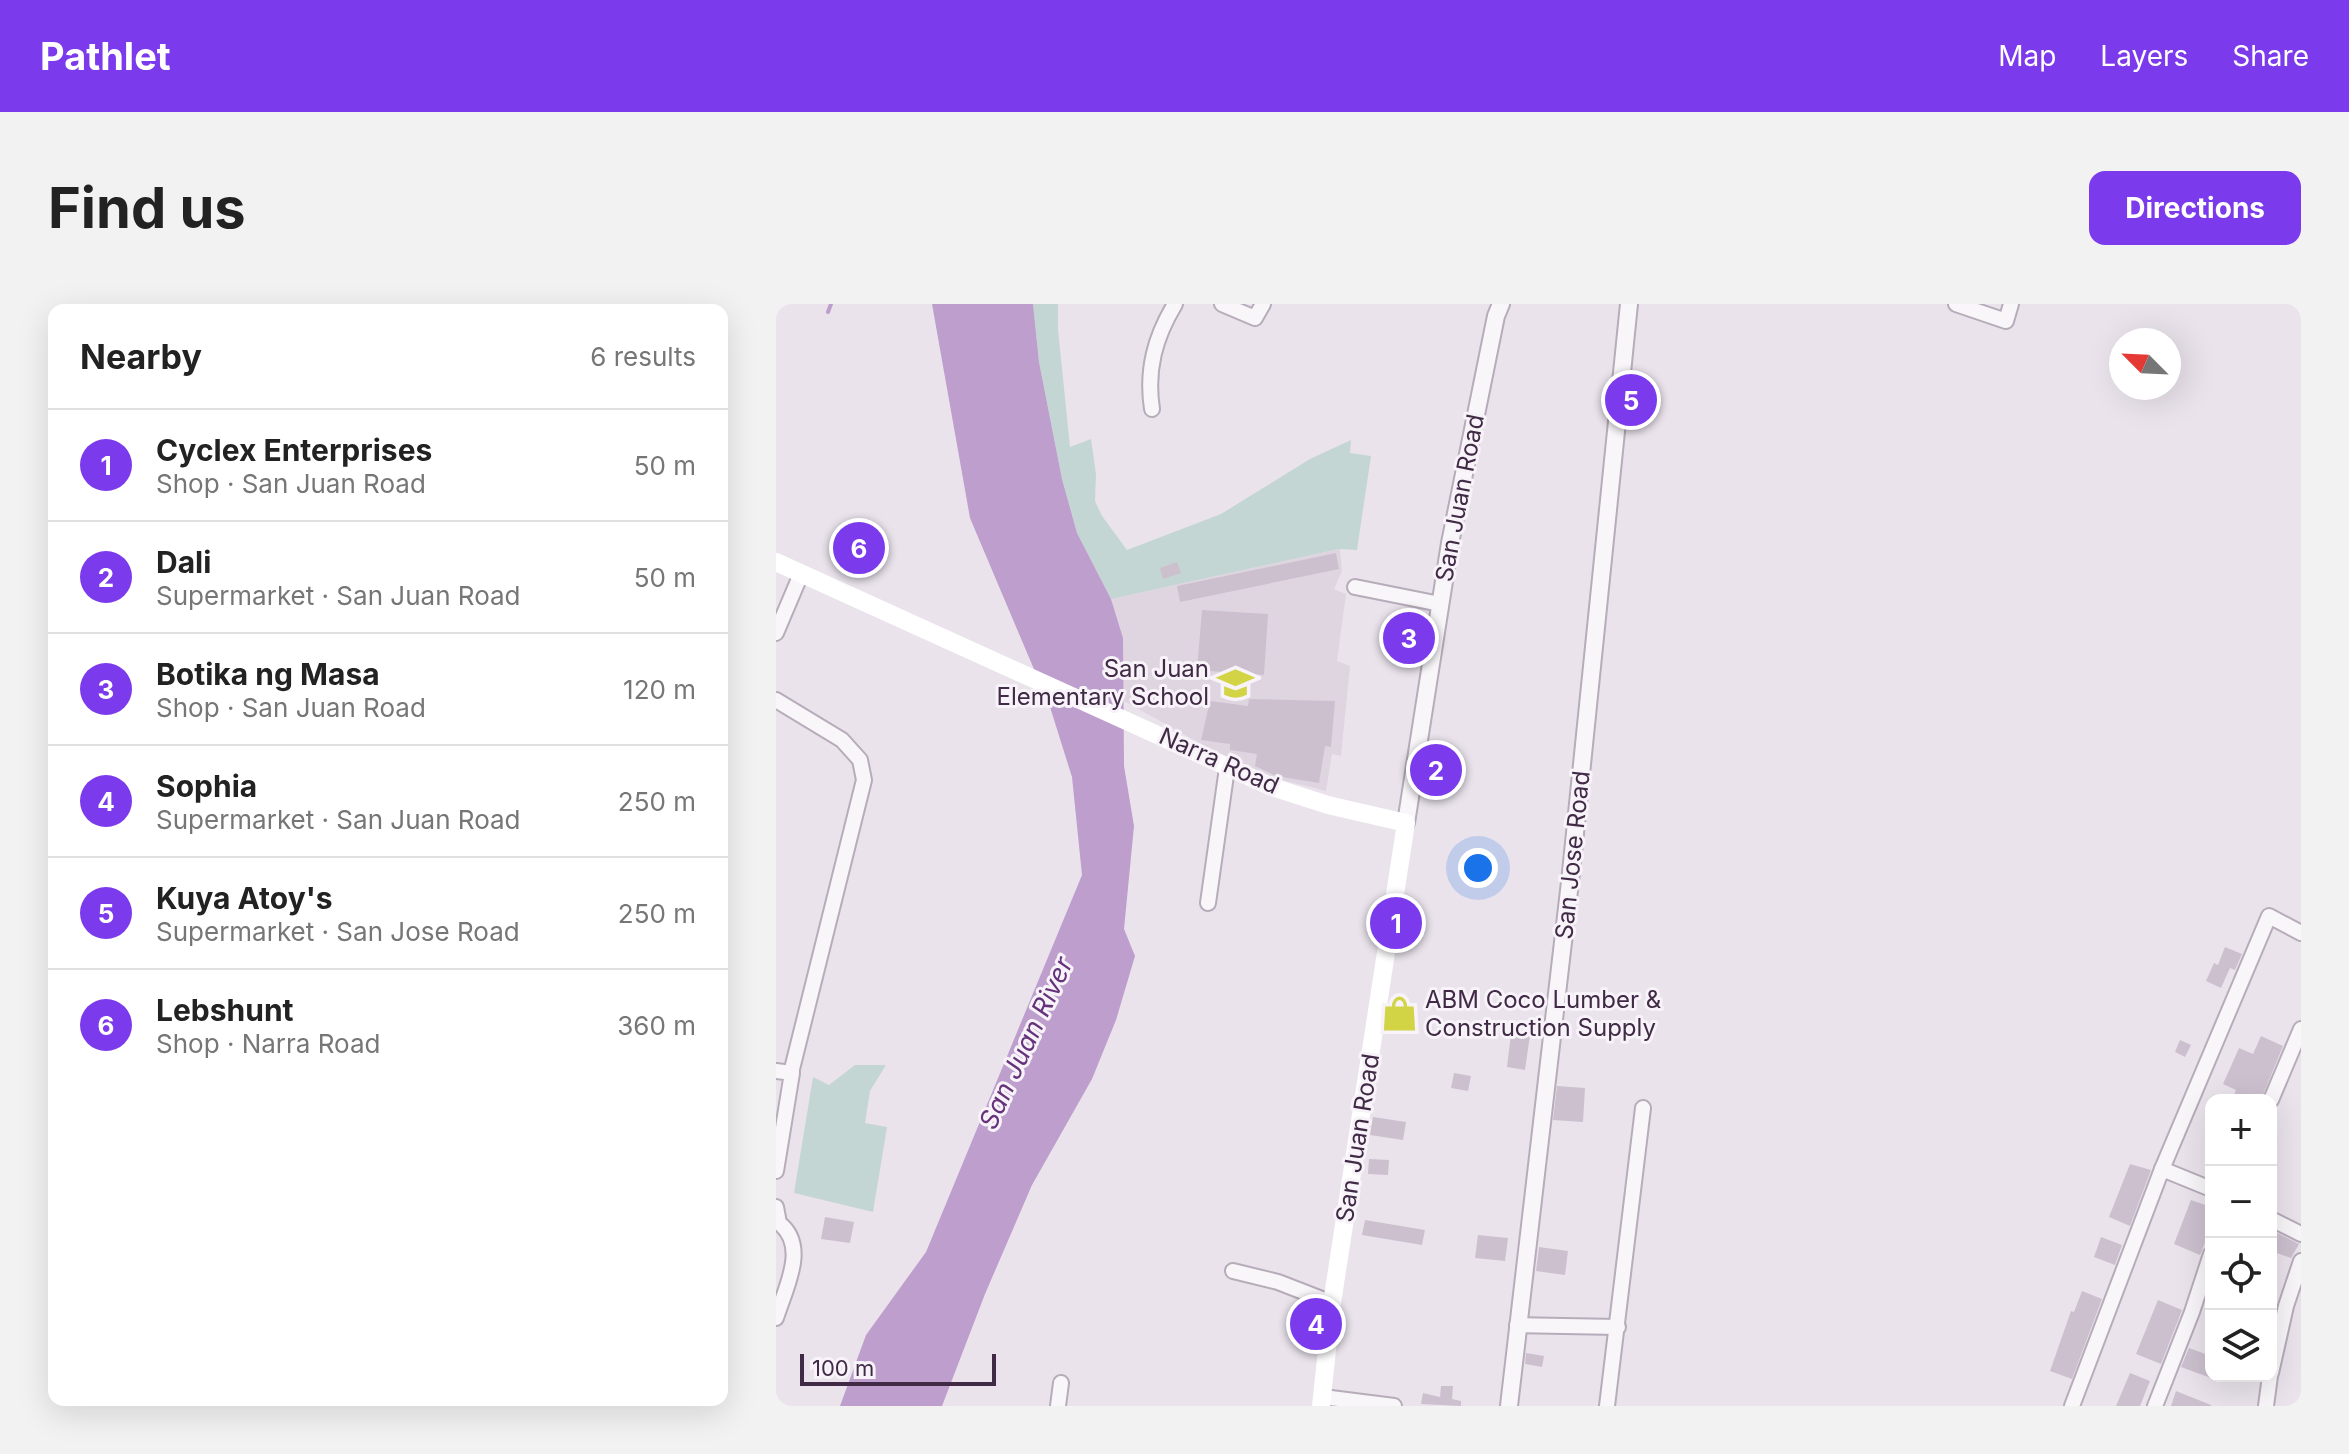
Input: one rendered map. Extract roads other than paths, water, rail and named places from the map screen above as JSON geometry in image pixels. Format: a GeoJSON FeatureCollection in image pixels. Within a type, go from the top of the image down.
{"type":"FeatureCollection","features":[{"type":"Feature","properties":{"kind":"main road","name":"Narra Road"},"geometry":{"type":"LineString","coordinates":[[776,562],[1158,733],[1227,768],[1302,797],[1406,823]]}},
{"type":"Feature","properties":{"kind":"main road","name":"San Juan Road"},"geometry":{"type":"LineString","coordinates":[[1322,1401],[1332,1303],[1406,823]]}},
{"type":"Feature","properties":{"kind":"street"},"geometry":{"type":"LineString","coordinates":[[1152,409],[1148,384],[1159,330],[1175,304]]}},
{"type":"Feature","properties":{"kind":"street"},"geometry":{"type":"LineString","coordinates":[[1222,304],[1255,318],[1263,304]]}},
{"type":"Feature","properties":{"kind":"street","name":"San Juan Road"},"geometry":{"type":"LineString","coordinates":[[1406,823],[1450,543],[1501,304]]}},
{"type":"Feature","properties":{"kind":"street","name":"San Jose Road"},"geometry":{"type":"LineString","coordinates":[[1509,1406],[1572,866],[1629,304]]}},
{"type":"Feature","properties":{"kind":"street"},"geometry":{"type":"LineString","coordinates":[[1956,304],[2006,321],[2011,304]]}},
{"type":"Feature","properties":{"kind":"street"},"geometry":{"type":"LineString","coordinates":[[776,633],[801,574]]}},
{"type":"Feature","properties":{"kind":"street"},"geometry":{"type":"LineString","coordinates":[[1355,587],[1440,604]]}},
{"type":"Feature","properties":{"kind":"street"},"geometry":{"type":"LineString","coordinates":[[776,700],[842,740],[860,760],[864,780],[792,1069]]}},
{"type":"Feature","properties":{"kind":"street"},"geometry":{"type":"LineString","coordinates":[[1208,903],[1227,768]]}},
{"type":"Feature","properties":{"kind":"street"},"geometry":{"type":"LineString","coordinates":[[2072,1406],[2162,1169],[2269,916],[2301,933]]}},
{"type":"Feature","properties":{"kind":"street"},"geometry":{"type":"LineString","coordinates":[[2274,1094],[2301,1029]]}},
{"type":"Feature","properties":{"kind":"street"},"geometry":{"type":"LineString","coordinates":[[776,1071],[792,1073],[779,1130],[776,1171]]}},
{"type":"Feature","properties":{"kind":"street"},"geometry":{"type":"LineString","coordinates":[[1607,1406],[1643,1108]]}},
{"type":"Feature","properties":{"kind":"street"},"geometry":{"type":"LineString","coordinates":[[2162,1169],[2205,1187]]}},
{"type":"Feature","properties":{"kind":"street"},"geometry":{"type":"LineString","coordinates":[[776,1207],[778,1223],[789,1231],[796,1248],[782,1275],[776,1318]]}},
{"type":"Feature","properties":{"kind":"street"},"geometry":{"type":"LineString","coordinates":[[2277,1222],[2301,1234]]}},
{"type":"Feature","properties":{"kind":"street"},"geometry":{"type":"LineString","coordinates":[[2277,1347],[2286,1306],[2301,1261]]}},
{"type":"Feature","properties":{"kind":"street"},"geometry":{"type":"LineString","coordinates":[[1233,1271],[1278,1282],[1332,1303]]}},
{"type":"Feature","properties":{"kind":"street"},"geometry":{"type":"LineString","coordinates":[[2155,1406],[2205,1272]]}},
{"type":"Feature","properties":{"kind":"street"},"geometry":{"type":"LineString","coordinates":[[1517,1325],[1618,1327]]}},
{"type":"Feature","properties":{"kind":"street"},"geometry":{"type":"LineString","coordinates":[[2266,1406],[2270,1382]]}},
{"type":"Feature","properties":{"kind":"street"},"geometry":{"type":"LineString","coordinates":[[1058,1406],[1061,1383]]}},
{"type":"Feature","properties":{"kind":"street"},"geometry":{"type":"LineString","coordinates":[[1322,1401],[1394,1406]]}},
{"type":"Feature","properties":{"kind":"water","name":"San Juan River"},"geometry":{"type":"Polygon","coordinates":[[[932,304],[1033,304],[1039,362],[1062,479],[1077,533],[1111,599],[1123,638],[1124,766],[1134,826],[1124,929],[1135,956],[1116,1020],[1092,1079],[1032,1185],[985,1294],[942,1406],[840,1406],[866,1335],[926,1252],[1082,875],[1072,777],[1050,707],[970,518],[932,304]]]}},
{"type":"Feature","properties":{"kind":"waterway"},"geometry":{"type":"LineString","coordinates":[[828,312],[831,304]]}},
{"type":"Feature","properties":{"kind":"place","name":"Kuya Atoy's"},"geometry":{"type":"Point","coordinates":[1631,400]}},
{"type":"Feature","properties":{"kind":"place","name":"Lebshunt"},"geometry":{"type":"Point","coordinates":[859,548]}},
{"type":"Feature","properties":{"kind":"place","name":"Botika ng Masa"},"geometry":{"type":"Point","coordinates":[1409,638]}},
{"type":"Feature","properties":{"kind":"place","name":"San Juan Elementary School"},"geometry":{"type":"Point","coordinates":[1235,683]}},
{"type":"Feature","properties":{"kind":"place","name":"Dali"},"geometry":{"type":"Point","coordinates":[1436,770]}},
{"type":"Feature","properties":{"kind":"place","name":"Cyclex Enterprises"},"geometry":{"type":"Point","coordinates":[1396,923]}},
{"type":"Feature","properties":{"kind":"place","name":"ABM Coco Lumber & Construction Supply"},"geometry":{"type":"Point","coordinates":[1399,1014]}},
{"type":"Feature","properties":{"kind":"place","name":"Sophia"},"geometry":{"type":"Point","coordinates":[1316,1324]}}]}
